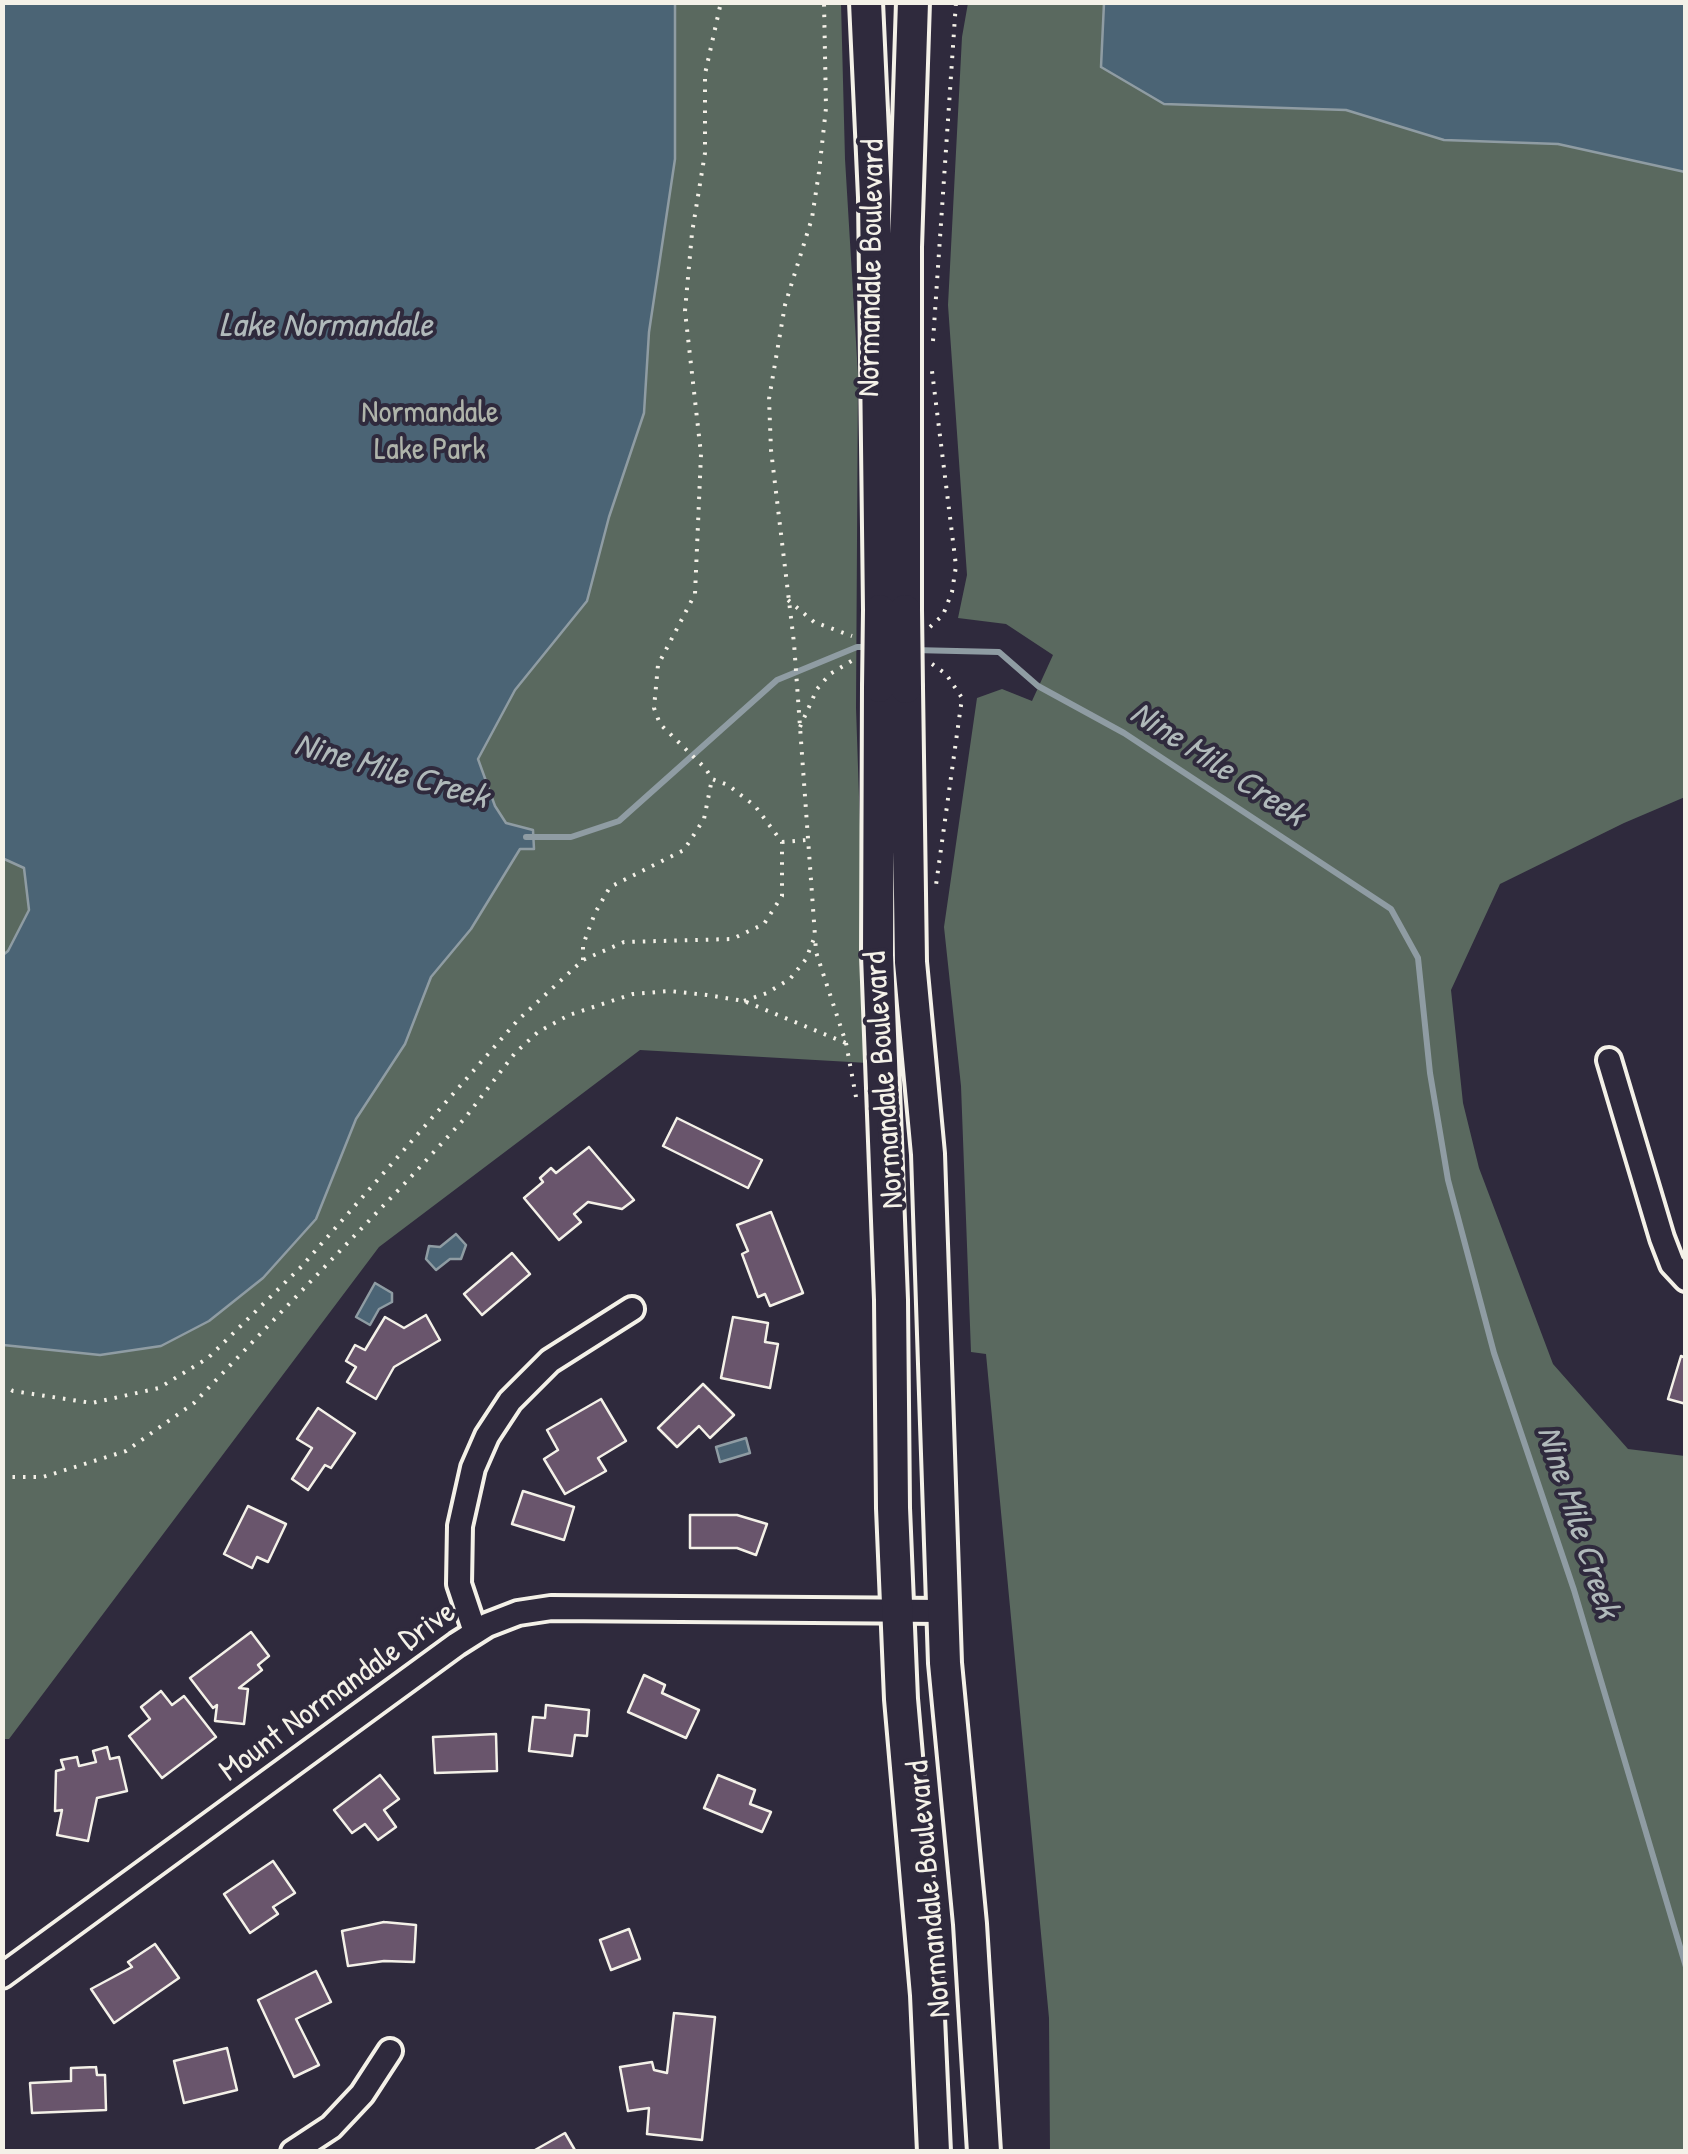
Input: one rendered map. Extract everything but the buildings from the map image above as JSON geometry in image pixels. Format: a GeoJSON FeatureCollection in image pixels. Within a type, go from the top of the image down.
{"type":"FeatureCollection","features":[{"type":"Feature","properties":{"kind":"main road","name":"Normandale Boulevard"},"geometry":{"type":"LineString","coordinates":[[866,2],[893,610]]}},
{"type":"Feature","properties":{"kind":"main road","name":"Normandale Boulevard"},"geometry":{"type":"LineString","coordinates":[[912,2],[893,688],[878,955],[897,1611],[908,1795],[928,2014],[934,2152]]}},
{"type":"Feature","properties":{"kind":"main road","name":"Normandale Boulevard"},"geometry":{"type":"LineString","coordinates":[[893,688],[910,962],[928,1154],[943,1611],[970,1924],[984,2152]]}},
{"type":"Feature","properties":{"kind":"street"},"geometry":{"type":"LineString","coordinates":[[1609,1060],[1662,1238],[1672,1264],[1686,1279]]}},
{"type":"Feature","properties":{"kind":"street"},"geometry":{"type":"LineString","coordinates":[[475,1632],[458,1584],[460,1526],[473,1468],[487,1436],[510,1401],[550,1360],[632,1308]]}},
{"type":"Feature","properties":{"kind":"street","name":"Mount Normandale Drive"},"geometry":{"type":"LineString","coordinates":[[2,1976],[475,1632],[518,1614],[550,1608],[943,1611]]}},
{"type":"Feature","properties":{"kind":"street"},"geometry":{"type":"LineString","coordinates":[[293,2152],[331,2127],[362,2094],[390,2051]]}},
{"type":"Feature","properties":{"kind":"path"},"geometry":{"type":"LineString","coordinates":[[2,1385],[13,1391],[92,1403],[159,1388],[208,1358],[302,1266],[518,1020],[583,960],[624,942],[732,939],[764,924],[782,896],[782,842],[754,806],[728,785],[712,779],[681,747],[660,724],[654,708],[658,664],[695,594],[701,454],[685,310],[705,153],[705,74],[721,2]]}},
{"type":"Feature","properties":{"kind":"path"},"geometry":{"type":"LineString","coordinates":[[2,1476],[43,1477],[126,1451],[194,1403],[410,1179],[465,1118],[515,1053],[538,1032],[569,1014],[633,994],[670,991],[744,1001],[846,1042],[816,952],[794,643],[773,469],[769,399],[784,306],[814,202],[826,108],[824,2]]}},
{"type":"Feature","properties":{"kind":"path"},"geometry":{"type":"LineString","coordinates":[[936,322],[956,2]]}},
{"type":"Feature","properties":{"kind":"path"},"geometry":{"type":"LineString","coordinates":[[583,960],[583,945],[610,887],[684,850],[704,819],[712,779]]}},
{"type":"Feature","properties":{"kind":"path"},"geometry":{"type":"LineString","coordinates":[[782,842],[808,840]]}},
{"type":"Feature","properties":{"kind":"path"},"geometry":{"type":"LineString","coordinates":[[744,1001],[767,994],[790,979],[806,958],[815,936]]}},
{"type":"Feature","properties":{"kind":"green space","name":"Lake Normandale"},"geometry":{"type":"Polygon","coordinates":[[[2,3],[841,3],[845,159],[858,375],[856,708],[868,1063],[640,1050],[379,1247],[9,1739],[2,1739],[2,3]]]}},
{"type":"Feature","properties":{"kind":"green space"},"geometry":{"type":"Polygon","coordinates":[[[968,3],[1104,3],[1101,67],[1164,104],[1346,110],[1444,140],[1558,144],[1685,172],[1685,797],[1500,884],[1451,990],[1463,1103],[1479,1168],[1553,1364],[1628,1449],[1685,1456],[1685,2151],[1050,2151],[1049,2018],[986,1354],[971,1352],[961,1086],[944,927],[977,698],[1002,689],[1032,701],[1053,655],[1006,624],[958,618],[967,575],[948,305],[962,37],[968,3]]]}},
{"type":"Feature","properties":{"kind":"water","name":"Lake Normandale"},"geometry":{"type":"Polygon","coordinates":[[[2,3],[675,3],[675,159],[649,332],[644,413],[609,517],[587,601],[515,690],[478,759],[495,806],[506,823],[533,830],[534,849],[520,849],[471,929],[431,977],[405,1044],[356,1119],[316,1219],[263,1278],[209,1321],[161,1346],[100,1355],[3,1345],[3,955],[29,910],[24,868],[2,858],[2,3]]]}},
{"type":"Feature","properties":{"kind":"water"},"geometry":{"type":"Polygon","coordinates":[[[1104,3],[1685,3],[1685,172],[1558,144],[1444,140],[1346,110],[1164,104],[1101,67],[1104,3]]]}},
{"type":"Feature","properties":{"kind":"water"},"geometry":{"type":"Polygon","coordinates":[[[456,1234],[466,1245],[461,1259],[450,1259],[436,1270],[426,1259],[429,1246],[440,1247],[456,1234]]]}},
{"type":"Feature","properties":{"kind":"water"},"geometry":{"type":"Polygon","coordinates":[[[375,1283],[392,1293],[392,1302],[379,1309],[370,1325],[356,1317],[375,1283]]]}},
{"type":"Feature","properties":{"kind":"water"},"geometry":{"type":"Polygon","coordinates":[[[746,1438],[750,1453],[720,1462],[716,1447],[746,1438]]]}},
{"type":"Feature","properties":{"kind":"waterway","name":"Nine Mile Creek"},"geometry":{"type":"LineString","coordinates":[[526,837],[571,837],[619,821],[777,680],[857,647],[870,647]]}},
{"type":"Feature","properties":{"kind":"waterway","name":"Nine Mile Creek"},"geometry":{"type":"LineString","coordinates":[[913,650],[999,652],[1038,686],[1124,733],[1391,909],[1418,958],[1430,1073],[1448,1180],[1494,1353],[1574,1590],[1686,1967]]}},
{"type":"Feature","properties":{"kind":"park label","name":"Normandale Lake Park"},"geometry":{"type":"Point","coordinates":[430,432]}}]}
